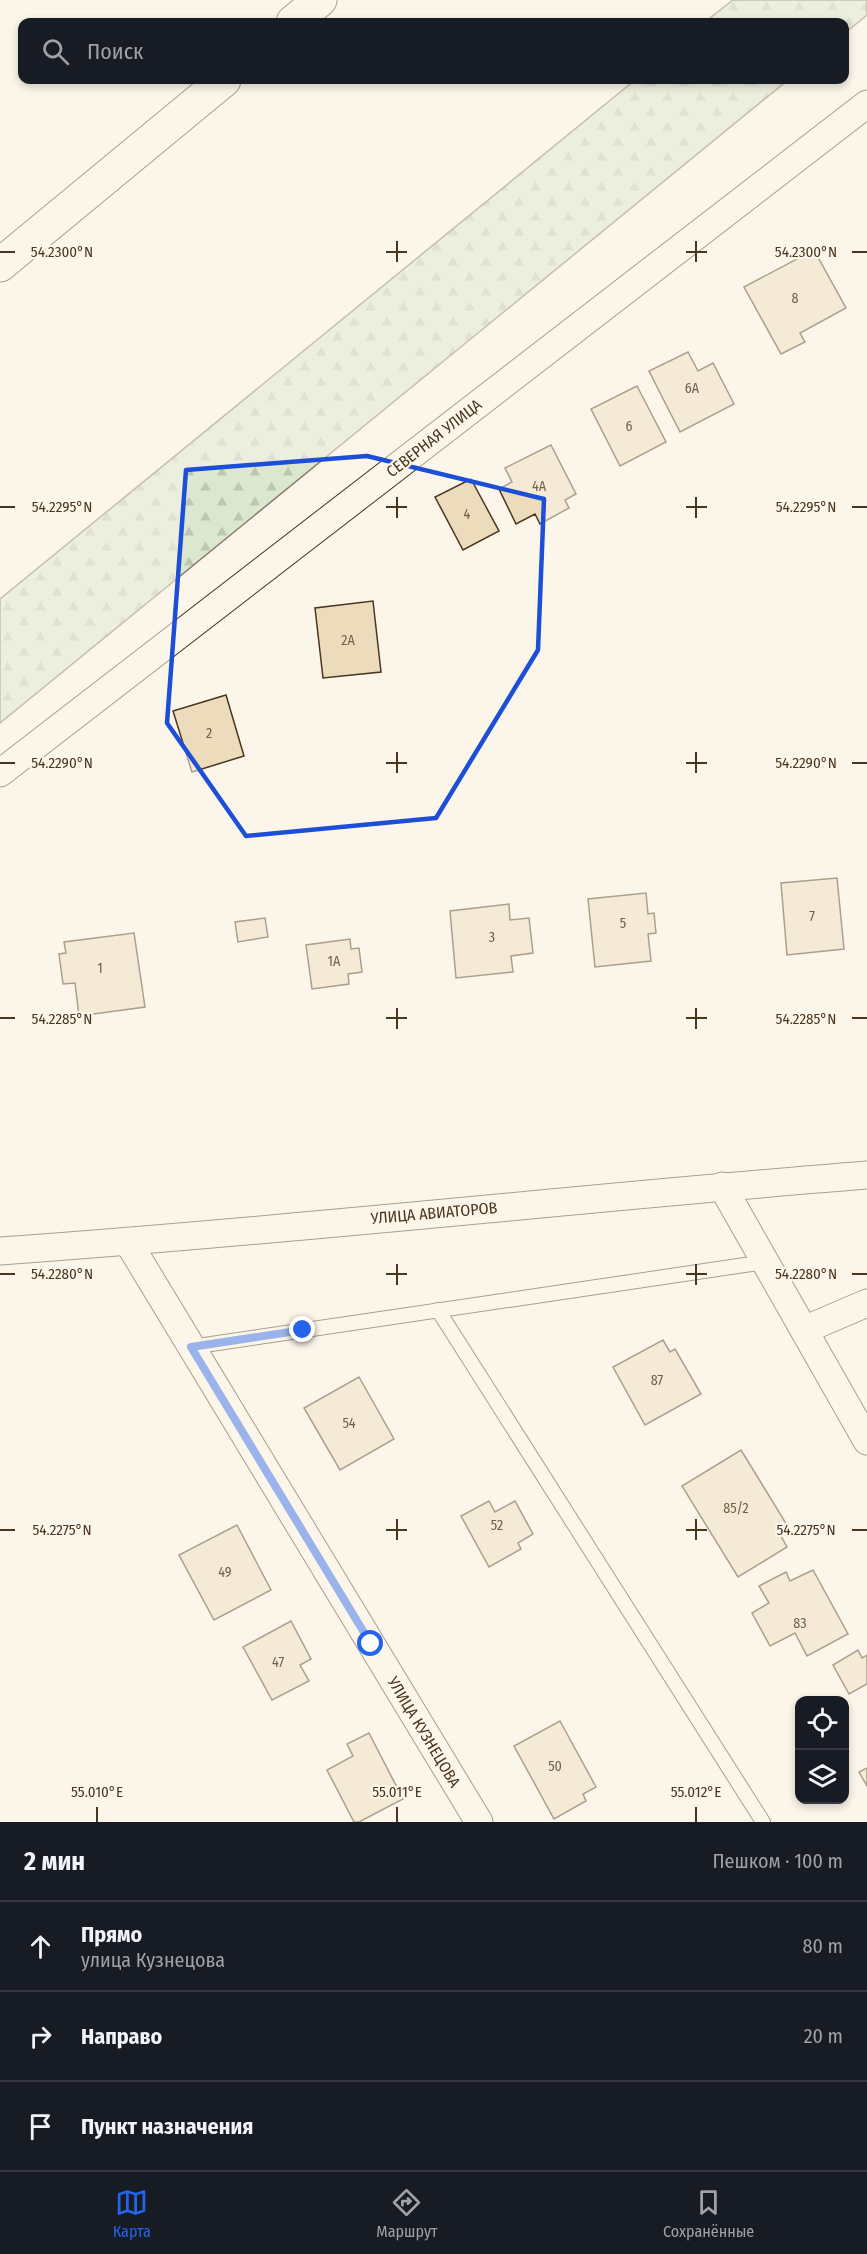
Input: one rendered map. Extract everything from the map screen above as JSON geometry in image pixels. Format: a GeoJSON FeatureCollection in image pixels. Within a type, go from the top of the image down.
{"type":"FeatureCollection","features":[{"type":"Feature","properties":{"kind":"main road"},"geometry":{"type":"LineString","coordinates":[[298,18],[320,0]]}},
{"type":"Feature","properties":{"kind":"main road"},"geometry":{"type":"LineString","coordinates":[[0,265],[219,84]]}},
{"type":"Feature","properties":{"kind":"street","name":"СЕВЕРНАЯ УЛИЦА"},"geometry":{"type":"LineString","coordinates":[[0,773],[867,104]]}},
{"type":"Feature","properties":{"kind":"street","name":"УЛИЦА АВИАТОРОВ"},"geometry":{"type":"LineString","coordinates":[[0,1251],[128,1242],[722,1186],[867,1175]]}},
{"type":"Feature","properties":{"kind":"street"},"geometry":{"type":"LineString","coordinates":[[722,1186],[867,1441]]}},
{"type":"Feature","properties":{"kind":"street","name":"УЛИЦА КУЗНЕЦОВА"},"geometry":{"type":"LineString","coordinates":[[128,1242],[479,1822]]}},
{"type":"Feature","properties":{"kind":"street"},"geometry":{"type":"LineString","coordinates":[[804,1330],[867,1303]]}},
{"type":"Feature","properties":{"kind":"lane"},"geometry":{"type":"LineString","coordinates":[[191,1347],[765,1262]]}},
{"type":"Feature","properties":{"kind":"lane"},"geometry":{"type":"LineString","coordinates":[[438,1310],[763,1822]]}},
{"type":"Feature","properties":{"kind":"highlighted area"},"geometry":{"type":"Polygon","coordinates":[[[367,456],[544,499],[538,650],[436,818],[246,836],[167,723],[186,470],[367,456]]]}},
{"type":"Feature","properties":{"kind":"green space"},"geometry":{"type":"Polygon","coordinates":[[[733,0],[867,0],[867,15],[849,30],[849,18],[710,18],[733,0]]]}},
{"type":"Feature","properties":{"kind":"green space"},"geometry":{"type":"Polygon","coordinates":[[[630,84],[783,84],[0,723],[0,599],[630,84]]]}},
{"type":"Feature","properties":{"kind":"building"},"geometry":{"type":"Polygon","coordinates":[[[814,250],[846,308],[800,333],[805,342],[781,354],[744,287],[814,250]]]}},
{"type":"Feature","properties":{"kind":"building"},"geometry":{"type":"Polygon","coordinates":[[[688,352],[698,371],[713,363],[734,404],[680,432],[649,371],[688,352]]]}},
{"type":"Feature","properties":{"kind":"building"},"geometry":{"type":"Polygon","coordinates":[[[637,386],[666,442],[620,466],[591,409],[637,386]]]}},
{"type":"Feature","properties":{"kind":"building"},"geometry":{"type":"Polygon","coordinates":[[[551,445],[576,494],[565,500],[569,508],[540,524],[535,514],[516,524],[499,489],[512,482],[505,468],[551,445]]]}},
{"type":"Feature","properties":{"kind":"building"},"geometry":{"type":"Polygon","coordinates":[[[471,479],[499,531],[463,550],[435,497],[471,479]]]}},
{"type":"Feature","properties":{"kind":"building"},"geometry":{"type":"Polygon","coordinates":[[[373,601],[381,672],[323,678],[315,608],[373,601]]]}},
{"type":"Feature","properties":{"kind":"building"},"geometry":{"type":"Polygon","coordinates":[[[226,695],[244,756],[192,772],[173,711],[226,695]]]}},
{"type":"Feature","properties":{"kind":"building"},"geometry":{"type":"Polygon","coordinates":[[[837,878],[844,949],[787,955],[781,883],[837,878]]]}},
{"type":"Feature","properties":{"kind":"building"},"geometry":{"type":"Polygon","coordinates":[[[646,893],[648,914],[654,913],[656,933],[648,934],[651,961],[595,967],[588,899],[646,893]]]}},
{"type":"Feature","properties":{"kind":"building"},"geometry":{"type":"Polygon","coordinates":[[[509,904],[510,920],[529,918],[533,953],[511,956],[513,972],[456,978],[450,911],[509,904]]]}},
{"type":"Feature","properties":{"kind":"building"},"geometry":{"type":"Polygon","coordinates":[[[265,918],[268,937],[238,942],[235,922],[265,918]]]}},
{"type":"Feature","properties":{"kind":"building"},"geometry":{"type":"Polygon","coordinates":[[[134,933],[145,1007],[79,1016],[75,983],[63,984],[59,954],[66,953],[64,942],[134,933]]]}},
{"type":"Feature","properties":{"kind":"building"},"geometry":{"type":"Polygon","coordinates":[[[350,939],[351,949],[359,948],[362,972],[348,974],[349,984],[312,989],[306,945],[350,939]]]}},
{"type":"Feature","properties":{"kind":"building"},"geometry":{"type":"Polygon","coordinates":[[[663,1340],[670,1352],[675,1349],[701,1394],[645,1425],[613,1367],[663,1340]]]}},
{"type":"Feature","properties":{"kind":"building"},"geometry":{"type":"Polygon","coordinates":[[[359,1377],[394,1439],[340,1470],[304,1408],[359,1377]]]}},
{"type":"Feature","properties":{"kind":"building"},"geometry":{"type":"Polygon","coordinates":[[[741,1450],[790,1530],[781,1536],[787,1547],[738,1577],[682,1486],[741,1450]]]}},
{"type":"Feature","properties":{"kind":"building"},"geometry":{"type":"Polygon","coordinates":[[[489,1501],[495,1512],[515,1501],[533,1534],[518,1543],[521,1549],[489,1567],[461,1516],[489,1501]]]}},
{"type":"Feature","properties":{"kind":"building"},"geometry":{"type":"Polygon","coordinates":[[[237,1525],[271,1590],[214,1620],[179,1555],[237,1525]]]}},
{"type":"Feature","properties":{"kind":"building"},"geometry":{"type":"Polygon","coordinates":[[[813,1570],[848,1634],[807,1656],[795,1633],[770,1646],[752,1613],[769,1603],[759,1586],[786,1572],[790,1581],[813,1570]]]}},
{"type":"Feature","properties":{"kind":"building"},"geometry":{"type":"Polygon","coordinates":[[[291,1621],[311,1659],[300,1665],[309,1681],[272,1700],[243,1647],[291,1621]]]}},
{"type":"Feature","properties":{"kind":"building"},"geometry":{"type":"Polygon","coordinates":[[[858,1650],[862,1658],[867,1655],[867,1684],[849,1694],[833,1665],[858,1650]]]}},
{"type":"Feature","properties":{"kind":"building"},"geometry":{"type":"Polygon","coordinates":[[[560,1721],[596,1787],[583,1794],[586,1801],[554,1819],[514,1746],[560,1721]]]}},
{"type":"Feature","properties":{"kind":"building"},"geometry":{"type":"Polygon","coordinates":[[[369,1733],[403,1799],[359,1822],[354,1822],[327,1770],[353,1756],[347,1744],[369,1733]]]}},
{"type":"Feature","properties":{"kind":"building"},"geometry":{"type":"Polygon","coordinates":[[[867,1768],[867,1786],[859,1772],[867,1768]]]}},
{"type":"Feature","properties":{"kind":"route"},"geometry":{"type":"LineString","coordinates":[[303,1330],[191,1347],[371,1644]]}}]}
